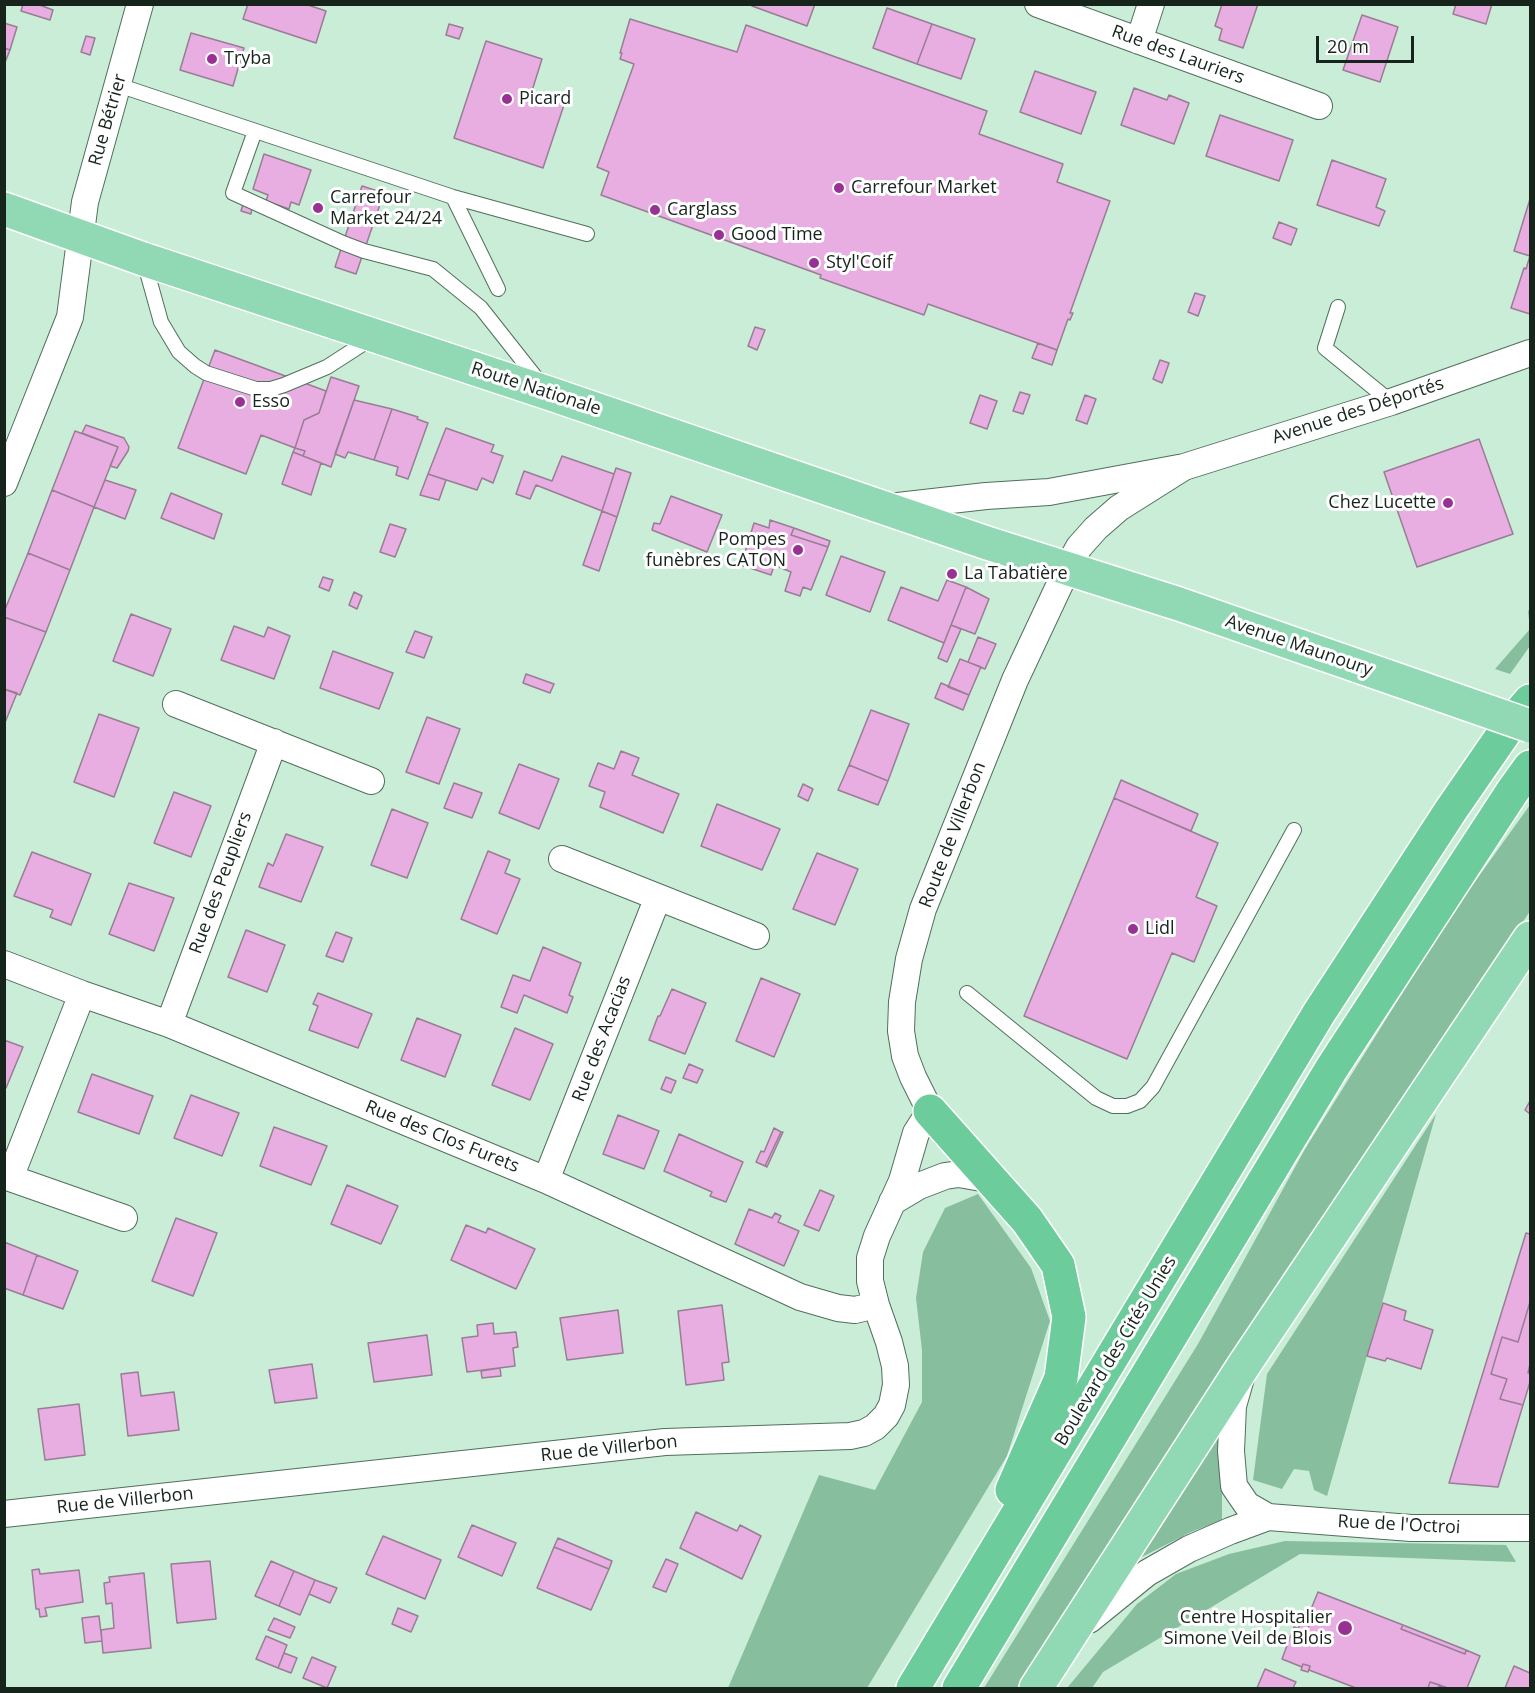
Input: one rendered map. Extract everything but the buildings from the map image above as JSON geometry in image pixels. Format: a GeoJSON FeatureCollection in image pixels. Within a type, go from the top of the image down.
{"type":"FeatureCollection","features":[{"type":"Feature","properties":{"kind":"highway","name":"Boulevard des Cités Unies"},"geometry":{"type":"LineString","coordinates":[[913,1689],[1318,1013],[1451,810],[1511,723],[1530,701]]}},
{"type":"Feature","properties":{"kind":"highway"},"geometry":{"type":"LineString","coordinates":[[959,1689],[1332,1068],[1530,767]]}},
{"type":"Feature","properties":{"kind":"highway"},"geometry":{"type":"LineString","coordinates":[[930,1111],[1027,1220],[1058,1265],[1069,1317],[1061,1378],[962,1607]]}},
{"type":"Feature","properties":{"kind":"main road","name":"Route Nationale"},"geometry":{"type":"LineString","coordinates":[[4,209],[143,260],[549,393],[1067,569]]}},
{"type":"Feature","properties":{"kind":"main road","name":"Avenue Maunoury"},"geometry":{"type":"LineString","coordinates":[[1067,569],[1179,604],[1530,726]]}},
{"type":"Feature","properties":{"kind":"main road"},"geometry":{"type":"LineString","coordinates":[[1036,1689],[1244,1365],[1530,938]]}},
{"type":"Feature","properties":{"kind":"street","name":"Rue Bétrier"},"geometry":{"type":"LineString","coordinates":[[4,483],[70,317],[85,202],[140,4]]}},
{"type":"Feature","properties":{"kind":"street","name":"Rue des Lauriers"},"geometry":{"type":"LineString","coordinates":[[1038,4],[1319,106]]}},
{"type":"Feature","properties":{"kind":"street"},"geometry":{"type":"LineString","coordinates":[[1139,41],[1151,4]]}},
{"type":"Feature","properties":{"kind":"street","name":"Avenue des Déportés"},"geometry":{"type":"LineString","coordinates":[[883,508],[986,496],[1049,492],[1184,467],[1391,402],[1530,353]]}},
{"type":"Feature","properties":{"kind":"street","name":"Avenue des Déportés"},"geometry":{"type":"LineString","coordinates":[[1067,569],[1079,547],[1119,508],[1184,467]]}},
{"type":"Feature","properties":{"kind":"street","name":"Route de Villerbon"},"geometry":{"type":"LineString","coordinates":[[930,1111],[905,1056],[901,1031],[902,1002],[909,959],[923,909],[946,849],[1015,680],[1067,569]]}},
{"type":"Feature","properties":{"kind":"street"},"geometry":{"type":"LineString","coordinates":[[176,704],[371,781]]}},
{"type":"Feature","properties":{"kind":"street","name":"Rue des Peupliers"},"geometry":{"type":"LineString","coordinates":[[169,1024],[274,742]]}},
{"type":"Feature","properties":{"kind":"street"},"geometry":{"type":"LineString","coordinates":[[562,859],[756,936]]}},
{"type":"Feature","properties":{"kind":"street","name":"Rue des Acacias"},"geometry":{"type":"LineString","coordinates":[[546,1180],[658,897]]}},
{"type":"Feature","properties":{"kind":"street","name":"Rue des Clos Furets"},"geometry":{"type":"LineString","coordinates":[[4,964],[169,1024],[546,1180],[800,1297],[838,1308],[855,1310],[876,1305]]}},
{"type":"Feature","properties":{"kind":"street"},"geometry":{"type":"LineString","coordinates":[[82,994],[8,1177],[124,1218]]}},
{"type":"Feature","properties":{"kind":"street","name":"Rue de Villerbon"},"geometry":{"type":"LineString","coordinates":[[4,1514],[665,1442],[829,1438],[864,1433],[886,1416],[892,1405],[896,1385],[890,1342],[870,1281],[870,1258],[902,1181],[916,1133],[930,1111]]}},
{"type":"Feature","properties":{"kind":"street"},"geometry":{"type":"LineString","coordinates":[[892,1202],[919,1186],[945,1176],[959,1174],[993,1180]]}},
{"type":"Feature","properties":{"kind":"street"},"geometry":{"type":"LineString","coordinates":[[1244,1365],[1233,1406],[1231,1451],[1234,1486],[1247,1505],[1268,1517]]}},
{"type":"Feature","properties":{"kind":"street","name":"Rue de l'Octroi"},"geometry":{"type":"LineString","coordinates":[[1062,1649],[1089,1619],[1147,1573],[1189,1549],[1268,1517],[1411,1528],[1530,1528]]}},
{"type":"Feature","properties":{"kind":"lane"},"geometry":{"type":"LineString","coordinates":[[118,85],[453,197],[587,234]]}},
{"type":"Feature","properties":{"kind":"lane"},"geometry":{"type":"LineString","coordinates":[[255,131],[233,194],[364,251],[433,269],[481,308],[549,393]]}},
{"type":"Feature","properties":{"kind":"lane"},"geometry":{"type":"LineString","coordinates":[[453,197],[498,289]]}},
{"type":"Feature","properties":{"kind":"lane"},"geometry":{"type":"LineString","coordinates":[[143,260],[161,322],[179,352],[207,373],[256,389],[284,386],[327,367],[376,336]]}},
{"type":"Feature","properties":{"kind":"lane"},"geometry":{"type":"LineString","coordinates":[[1338,307],[1324,348],[1391,402]]}},
{"type":"Feature","properties":{"kind":"lane"},"geometry":{"type":"LineString","coordinates":[[967,993],[1096,1098],[1113,1106],[1127,1106],[1140,1101],[1153,1087],[1294,830]]}},
{"type":"Feature","properties":{"kind":"green space"},"geometry":{"type":"Polygon","coordinates":[[[1530,629],[1530,646],[1510,674],[1495,669],[1530,629]]]}},
{"type":"Feature","properties":{"kind":"green space"},"geometry":{"type":"Polygon","coordinates":[[[1530,805],[1530,911],[1019,1688],[984,1688],[1198,1344],[1305,1149],[1453,912],[1530,805]]]}},
{"type":"Feature","properties":{"kind":"green space"},"geometry":{"type":"Polygon","coordinates":[[[1436,1114],[1327,1496],[1314,1490],[1309,1471],[1294,1469],[1282,1489],[1253,1480],[1267,1374],[1436,1114]]]}},
{"type":"Feature","properties":{"kind":"green space"},"geometry":{"type":"Polygon","coordinates":[[[978,1194],[1031,1268],[1050,1321],[1007,1456],[867,1688],[728,1688],[819,1475],[875,1490],[922,1402],[922,1350],[916,1298],[923,1252],[945,1208],[978,1194]]]}},
{"type":"Feature","properties":{"kind":"green space"},"geometry":{"type":"Polygon","coordinates":[[[1222,1420],[1222,1520],[1191,1532],[1138,1559],[1222,1420]]]}},
{"type":"Feature","properties":{"kind":"green space"},"geometry":{"type":"Polygon","coordinates":[[[1285,1541],[1506,1545],[1516,1562],[1300,1554],[1103,1672],[1092,1688],[1067,1688],[1137,1604],[1176,1574],[1229,1554],[1285,1541]]]}},
{"type":"Feature","properties":{"kind":"place","name":"Tryba"},"geometry":{"type":"Point","coordinates":[212,59]}},
{"type":"Feature","properties":{"kind":"place","name":"Picard"},"geometry":{"type":"Point","coordinates":[507,99]}},
{"type":"Feature","properties":{"kind":"place","name":"Carrefour Market"},"geometry":{"type":"Point","coordinates":[839,188]}},
{"type":"Feature","properties":{"kind":"place","name":"Carrefour Market 24/24"},"geometry":{"type":"Point","coordinates":[318,208]}},
{"type":"Feature","properties":{"kind":"place","name":"Carglass"},"geometry":{"type":"Point","coordinates":[655,210]}},
{"type":"Feature","properties":{"kind":"place","name":"Good Time"},"geometry":{"type":"Point","coordinates":[719,235]}},
{"type":"Feature","properties":{"kind":"place","name":"Styl'Coif"},"geometry":{"type":"Point","coordinates":[814,263]}},
{"type":"Feature","properties":{"kind":"place","name":"Esso"},"geometry":{"type":"Point","coordinates":[240,402]}},
{"type":"Feature","properties":{"kind":"place","name":"Chez Lucette"},"geometry":{"type":"Point","coordinates":[1448,503]}},
{"type":"Feature","properties":{"kind":"place","name":"Pompes funèbres CATON"},"geometry":{"type":"Point","coordinates":[798,550]}},
{"type":"Feature","properties":{"kind":"place","name":"La Tabatière"},"geometry":{"type":"Point","coordinates":[952,574]}},
{"type":"Feature","properties":{"kind":"place","name":"Lidl"},"geometry":{"type":"Point","coordinates":[1133,929]}},
{"type":"Feature","properties":{"kind":"place","name":"Centre Hospitalier Simone Veil de Blois"},"geometry":{"type":"Point","coordinates":[1345,1628]}}]}
